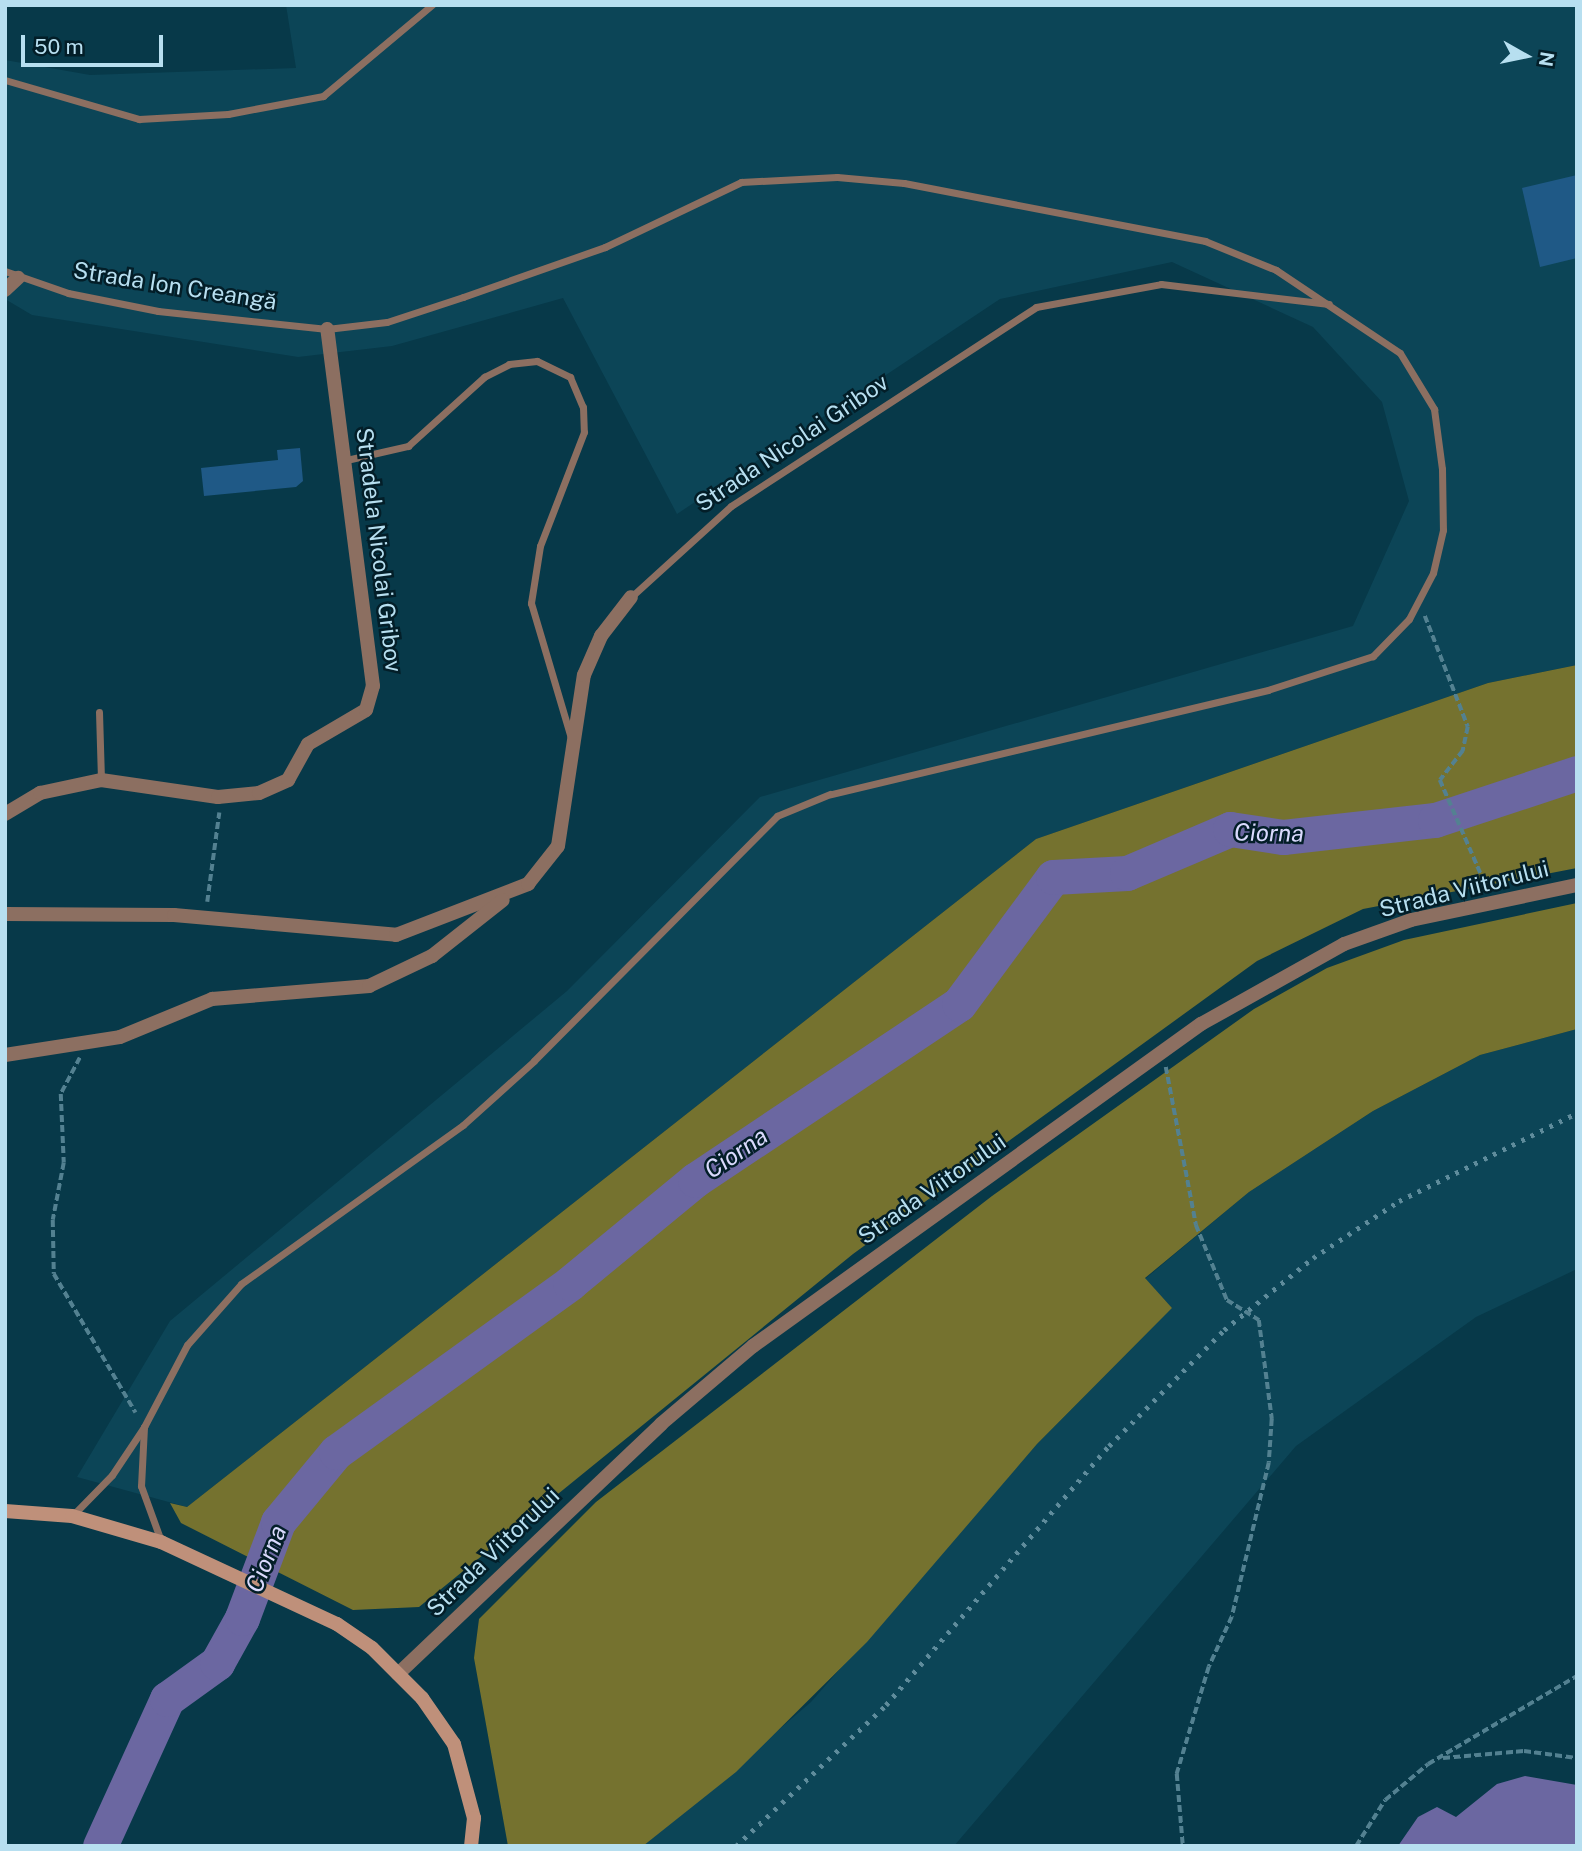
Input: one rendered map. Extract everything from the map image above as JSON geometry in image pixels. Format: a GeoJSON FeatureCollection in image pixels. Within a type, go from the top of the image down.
{"type":"FeatureCollection","features":[{"type":"Feature","properties":{"kind":"main road"},"geometry":{"type":"LineString","coordinates":[[5,1511],[72,1516],[161,1542],[337,1624],[398,1674],[454,1744],[474,1818],[471,1846]]}},
{"type":"Feature","properties":{"kind":"street","name":"Strada Ion Creangă"},"geometry":{"type":"LineString","coordinates":[[5,290],[12,274]]}},
{"type":"Feature","properties":{"kind":"street","name":"Stradela Nicolai Gribov"},"geometry":{"type":"LineString","coordinates":[[5,814],[40,793],[101,780],[218,797],[259,793],[288,780],[308,744],[357,717],[371,699],[327,329]]}},
{"type":"Feature","properties":{"kind":"street","name":"Strada Nicolai Gribov"},"geometry":{"type":"LineString","coordinates":[[5,914],[204,918],[396,935],[513,891],[540,873],[558,846],[584,675],[601,636],[631,597]]}},
{"type":"Feature","properties":{"kind":"street","name":"Strada Viitorului"},"geometry":{"type":"LineString","coordinates":[[398,1674],[661,1424],[753,1346],[1164,1051],[1262,985],[1344,944],[1493,901],[1577,885]]}},
{"type":"Feature","properties":{"kind":"street"},"geometry":{"type":"LineString","coordinates":[[5,1055],[77,1046],[120,1037],[212,999],[369,986],[432,956],[513,891]]}},
{"type":"Feature","properties":{"kind":"lane"},"geometry":{"type":"LineString","coordinates":[[5,80],[139,119],[228,114],[323,96],[432,5]]}},
{"type":"Feature","properties":{"kind":"lane","name":"Strada Ion Creangă"},"geometry":{"type":"LineString","coordinates":[[12,274],[158,311],[327,329],[387,321],[476,293],[605,247],[741,182],[837,177],[904,183],[1205,241],[1276,270],[1329,304],[1400,353],[1434,410],[1443,530],[1419,601],[1395,639],[1340,670],[940,765],[830,794],[777,817],[463,1125],[241,1284],[187,1345],[144,1427],[112,1475],[72,1516]]}},
{"type":"Feature","properties":{"kind":"lane","name":"Strada Nicolai Gribov"},"geometry":{"type":"LineString","coordinates":[[631,597],[731,506],[1036,307],[1161,284],[1329,304]]}},
{"type":"Feature","properties":{"kind":"lane"},"geometry":{"type":"LineString","coordinates":[[342,461],[408,446],[484,377],[509,364],[537,361],[570,377],[583,407],[584,432],[540,547],[531,603],[572,741]]}},
{"type":"Feature","properties":{"kind":"lane"},"geometry":{"type":"LineString","coordinates":[[99,712],[101,780]]}},
{"type":"Feature","properties":{"kind":"lane"},"geometry":{"type":"LineString","coordinates":[[144,1427],[141,1486],[161,1542]]}},
{"type":"Feature","properties":{"kind":"path"},"geometry":{"type":"LineString","coordinates":[[1419,601],[1468,727],[1463,751],[1440,779],[1448,805],[1493,901]]}},
{"type":"Feature","properties":{"kind":"path"},"geometry":{"type":"LineString","coordinates":[[204,918],[219,845],[218,797]]}},
{"type":"Feature","properties":{"kind":"path"},"geometry":{"type":"LineString","coordinates":[[77,1046],[80,1062],[61,1094],[64,1163],[53,1220],[54,1274],[144,1427]]}},
{"type":"Feature","properties":{"kind":"path"},"geometry":{"type":"LineString","coordinates":[[1164,1051],[1196,1225],[1227,1300],[1259,1320],[1272,1419],[1269,1463],[1232,1617],[1209,1667],[1177,1774],[1183,1846]]}},
{"type":"Feature","properties":{"kind":"path"},"geometry":{"type":"LineString","coordinates":[[1356,1846],[1385,1800],[1439,1759],[1577,1676]]}},
{"type":"Feature","properties":{"kind":"path"},"geometry":{"type":"LineString","coordinates":[[1439,1759],[1524,1751],[1577,1758]]}},
{"type":"Feature","properties":{"kind":"shaded area"},"geometry":{"type":"Polygon","coordinates":[[[286,5],[1577,5],[1577,665],[1488,683],[1036,839],[187,1507],[77,1477],[170,1321],[567,991],[760,797],[1353,626],[1409,501],[1382,402],[1313,327],[1172,262],[1000,299],[677,514],[563,298],[392,346],[298,357],[32,315],[5,299],[5,60],[90,75],[296,68],[286,5]]]}},
{"type":"Feature","properties":{"kind":"shaded area"},"geometry":{"type":"Polygon","coordinates":[[[1577,665],[1577,868],[1363,909],[1257,961],[853,1254],[419,1607],[353,1610],[181,1523],[170,1503],[187,1507],[1036,839],[1488,683],[1577,665]]]}},
{"type":"Feature","properties":{"kind":"shaded area"},"geometry":{"type":"Polygon","coordinates":[[[1577,903],[1577,1029],[1480,1055],[1373,1111],[1249,1192],[1145,1278],[1172,1308],[1037,1444],[867,1642],[736,1772],[643,1846],[508,1846],[474,1658],[479,1619],[596,1502],[992,1196],[1254,1009],[1327,968],[1404,940],[1577,903]]]}},
{"type":"Feature","properties":{"kind":"shaded area"},"geometry":{"type":"Polygon","coordinates":[[[1577,1029],[1577,1269],[1476,1317],[1296,1446],[954,1846],[643,1846],[811,1702],[1037,1444],[1172,1308],[1145,1279],[1249,1192],[1373,1111],[1480,1055],[1577,1029]]]}},
{"type":"Feature","properties":{"kind":"shaded area"},"geometry":{"type":"Polygon","coordinates":[[[1525,1776],[1577,1785],[1577,1846],[1398,1846],[1418,1817],[1437,1807],[1456,1817],[1497,1784],[1525,1776]]]}},
{"type":"Feature","properties":{"kind":"building"},"geometry":{"type":"Polygon","coordinates":[[[1577,175],[1577,258],[1540,267],[1522,188],[1577,175]]]}},
{"type":"Feature","properties":{"kind":"building"},"geometry":{"type":"Polygon","coordinates":[[[300,448],[303,481],[296,487],[204,496],[201,468],[278,460],[277,450],[300,448]]]}},
{"type":"Feature","properties":{"kind":"waterway","name":"Ciorna"},"geometry":{"type":"LineString","coordinates":[[100,1846],[167,1699],[217,1663],[242,1618],[278,1522],[336,1452],[570,1283],[695,1180],[959,1004],[1053,877],[1127,873],[1230,829],[1283,837],[1435,820],[1577,773]]}},
{"type":"Feature","properties":{"kind":"railway"},"geometry":{"type":"LineString","coordinates":[[736,1846],[886,1705],[1109,1446],[1224,1330],[1313,1258],[1399,1201],[1577,1113]]}}]}
